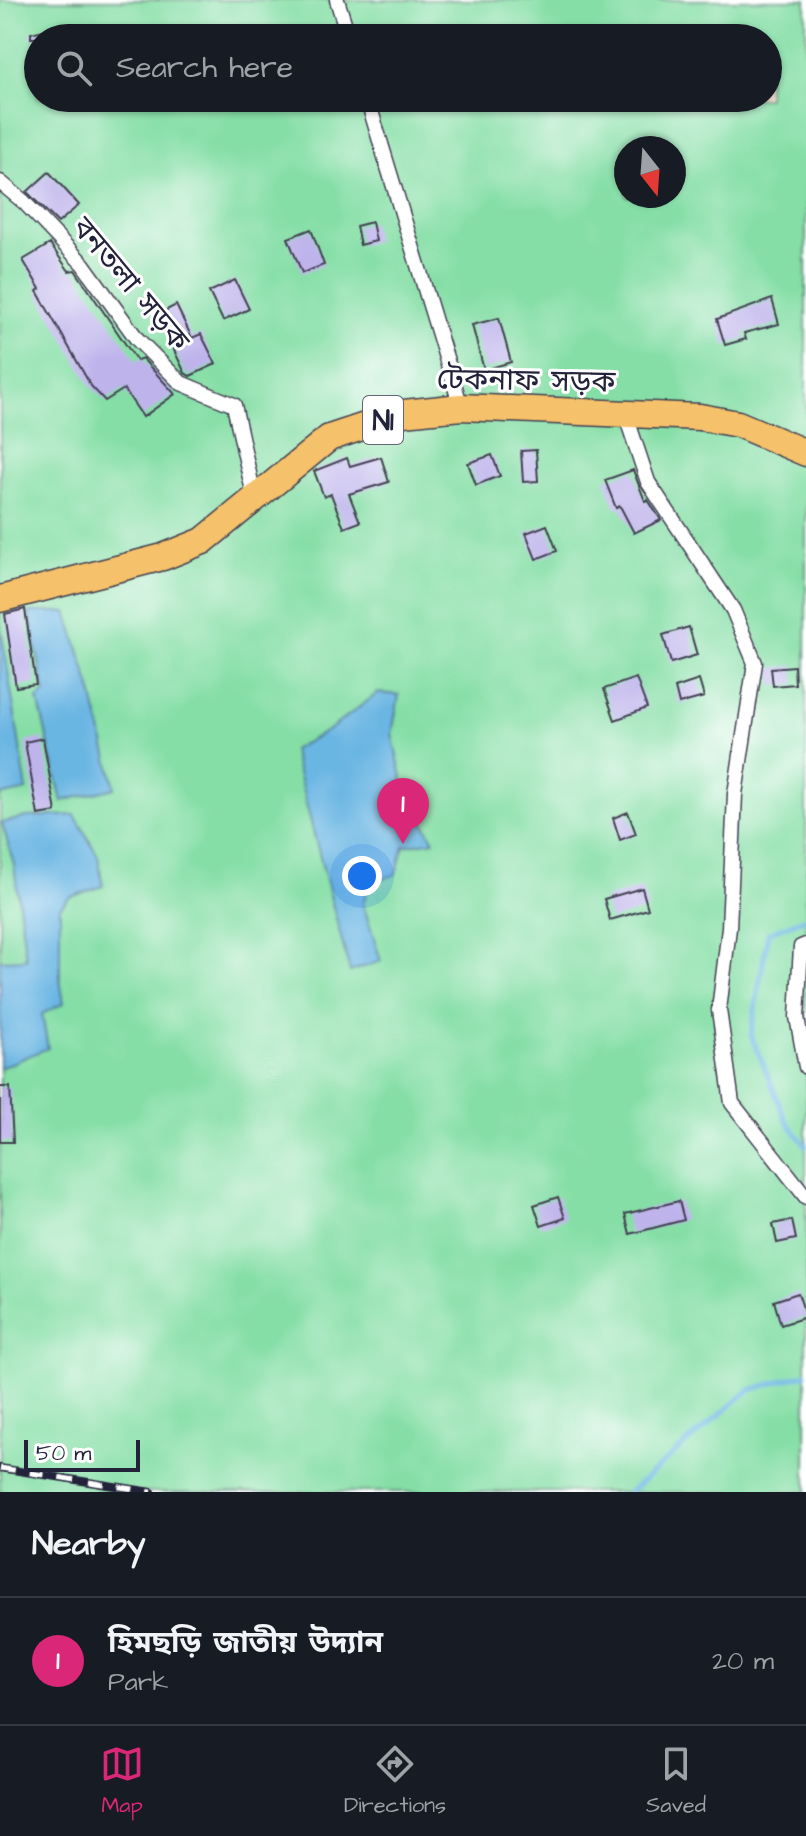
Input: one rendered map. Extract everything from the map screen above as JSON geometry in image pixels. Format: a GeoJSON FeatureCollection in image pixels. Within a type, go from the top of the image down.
{"type":"FeatureCollection","features":[{"type":"Feature","properties":{"kind":"highway","name":"টেকনাফ সড়ক"},"geometry":{"type":"LineString","coordinates":[[0,599],[163,557],[203,541],[254,496],[329,438],[404,413],[461,407],[700,417],[738,424],[806,453]]}},
{"type":"Feature","properties":{"kind":"street"},"geometry":{"type":"LineString","coordinates":[[337,0],[345,24]]}},
{"type":"Feature","properties":{"kind":"street"},"geometry":{"type":"LineString","coordinates":[[371,112],[461,407]]}},
{"type":"Feature","properties":{"kind":"street","name":"বনতলা সড়ক"},"geometry":{"type":"LineString","coordinates":[[0,182],[24,202],[83,264],[137,339],[181,383],[234,405],[254,496]]}},
{"type":"Feature","properties":{"kind":"street"},"geometry":{"type":"LineString","coordinates":[[625,413],[648,482],[733,610],[755,663],[735,794],[729,928],[719,1010],[732,1103],[806,1197]]}},
{"type":"Feature","properties":{"kind":"street"},"geometry":{"type":"LineString","coordinates":[[806,945],[801,947],[797,1017],[806,1067]]}},
{"type":"Feature","properties":{"kind":"green space"},"geometry":{"type":"Polygon","coordinates":[[[0,0],[806,0],[806,1492],[0,1492],[0,0]]]}},
{"type":"Feature","properties":{"kind":"water"},"geometry":{"type":"Polygon","coordinates":[[[29,612],[67,612],[91,688],[115,788],[62,801],[38,699],[45,693],[29,612]]]}},
{"type":"Feature","properties":{"kind":"water"},"geometry":{"type":"Polygon","coordinates":[[[0,622],[27,790],[0,796],[0,622]]]}},
{"type":"Feature","properties":{"kind":"water"},"geometry":{"type":"Polygon","coordinates":[[[378,693],[399,695],[392,734],[405,789],[434,841],[404,846],[396,874],[369,885],[363,904],[381,961],[350,972],[292,750],[329,730],[378,693]]]}},
{"type":"Feature","properties":{"kind":"water"},"geometry":{"type":"Polygon","coordinates":[[[75,815],[98,856],[103,886],[70,897],[60,907],[60,980],[64,1003],[42,1014],[48,1048],[0,1068],[0,960],[26,959],[14,865],[2,823],[27,817],[75,815]]]}},
{"type":"Feature","properties":{"kind":"building"},"geometry":{"type":"Polygon","coordinates":[[[49,172],[79,205],[58,223],[27,192],[49,172]]]}},
{"type":"Feature","properties":{"kind":"building"},"geometry":{"type":"Polygon","coordinates":[[[372,222],[376,241],[360,245],[356,226],[372,222]]]}},
{"type":"Feature","properties":{"kind":"building"},"geometry":{"type":"Polygon","coordinates":[[[311,229],[324,265],[302,273],[288,238],[311,229]]]}},
{"type":"Feature","properties":{"kind":"building"},"geometry":{"type":"Polygon","coordinates":[[[50,244],[69,271],[75,270],[137,361],[142,358],[175,394],[143,417],[124,389],[105,401],[91,386],[37,291],[40,289],[23,260],[50,244]]]}},
{"type":"Feature","properties":{"kind":"building"},"geometry":{"type":"Polygon","coordinates":[[[235,280],[249,309],[223,321],[209,292],[235,280]]]}},
{"type":"Feature","properties":{"kind":"building"},"geometry":{"type":"Polygon","coordinates":[[[772,299],[779,324],[744,333],[746,339],[725,345],[717,319],[772,299]]]}},
{"type":"Feature","properties":{"kind":"building"},"geometry":{"type":"Polygon","coordinates":[[[176,305],[192,338],[201,334],[216,364],[190,376],[185,373],[157,315],[176,305]]]}},
{"type":"Feature","properties":{"kind":"building"},"geometry":{"type":"Polygon","coordinates":[[[499,318],[511,362],[484,370],[472,325],[499,318]]]}},
{"type":"Feature","properties":{"kind":"building"},"geometry":{"type":"Polygon","coordinates":[[[536,450],[538,481],[523,482],[521,451],[536,450]]]}},
{"type":"Feature","properties":{"kind":"building"},"geometry":{"type":"Polygon","coordinates":[[[492,455],[500,476],[476,485],[468,463],[492,455]]]}},
{"type":"Feature","properties":{"kind":"building"},"geometry":{"type":"Polygon","coordinates":[[[381,457],[389,482],[349,494],[360,522],[344,528],[331,494],[324,497],[314,471],[347,458],[350,466],[381,457]]]}},
{"type":"Feature","properties":{"kind":"building"},"geometry":{"type":"Polygon","coordinates":[[[633,470],[645,501],[648,500],[661,520],[634,533],[620,506],[616,508],[605,480],[633,470]]]}},
{"type":"Feature","properties":{"kind":"building"},"geometry":{"type":"Polygon","coordinates":[[[547,525],[557,551],[536,559],[526,533],[547,525]]]}},
{"type":"Feature","properties":{"kind":"building"},"geometry":{"type":"Polygon","coordinates":[[[25,609],[36,684],[16,687],[5,614],[25,609]]]}},
{"type":"Feature","properties":{"kind":"building"},"geometry":{"type":"Polygon","coordinates":[[[689,627],[697,655],[671,663],[663,635],[689,627]]]}},
{"type":"Feature","properties":{"kind":"building"},"geometry":{"type":"Polygon","coordinates":[[[794,666],[795,684],[773,686],[771,668],[794,666]]]}},
{"type":"Feature","properties":{"kind":"building"},"geometry":{"type":"Polygon","coordinates":[[[636,678],[647,708],[615,720],[604,689],[636,678]]]}},
{"type":"Feature","properties":{"kind":"building"},"geometry":{"type":"Polygon","coordinates":[[[699,680],[704,697],[679,704],[675,688],[699,680]]]}},
{"type":"Feature","properties":{"kind":"building"},"geometry":{"type":"Polygon","coordinates":[[[43,738],[56,812],[38,815],[25,742],[43,738]]]}},
{"type":"Feature","properties":{"kind":"building"},"geometry":{"type":"Polygon","coordinates":[[[628,812],[636,834],[620,840],[613,818],[628,812]]]}},
{"type":"Feature","properties":{"kind":"building"},"geometry":{"type":"Polygon","coordinates":[[[642,888],[648,909],[610,920],[604,899],[642,888]]]}},
{"type":"Feature","properties":{"kind":"building"},"geometry":{"type":"Polygon","coordinates":[[[0,1087],[10,1087],[13,1142],[0,1142],[0,1087]]]}},
{"type":"Feature","properties":{"kind":"building"},"geometry":{"type":"Polygon","coordinates":[[[558,1197],[565,1218],[541,1226],[534,1205],[558,1197]]]}},
{"type":"Feature","properties":{"kind":"building"},"geometry":{"type":"Polygon","coordinates":[[[679,1201],[684,1220],[630,1234],[625,1214],[679,1201]]]}},
{"type":"Feature","properties":{"kind":"building"},"geometry":{"type":"Polygon","coordinates":[[[792,1220],[796,1239],[777,1243],[773,1224],[792,1220]]]}},
{"type":"Feature","properties":{"kind":"building"},"geometry":{"type":"Polygon","coordinates":[[[798,1293],[806,1317],[781,1325],[774,1301],[798,1293]]]}},
{"type":"Feature","properties":{"kind":"waterway"},"geometry":{"type":"LineString","coordinates":[[806,918],[768,933],[751,1035],[787,1122],[806,1146]]}},
{"type":"Feature","properties":{"kind":"waterway"},"geometry":{"type":"LineString","coordinates":[[629,1492],[749,1390],[806,1374]]}},
{"type":"Feature","properties":{"kind":"railway"},"geometry":{"type":"LineString","coordinates":[[0,1468],[152,1492]]}},
{"type":"Feature","properties":{"kind":"place","name":"হিমছড়ি জাতীয় উদ্যান"},"geometry":{"type":"Point","coordinates":[403,844]}}]}
